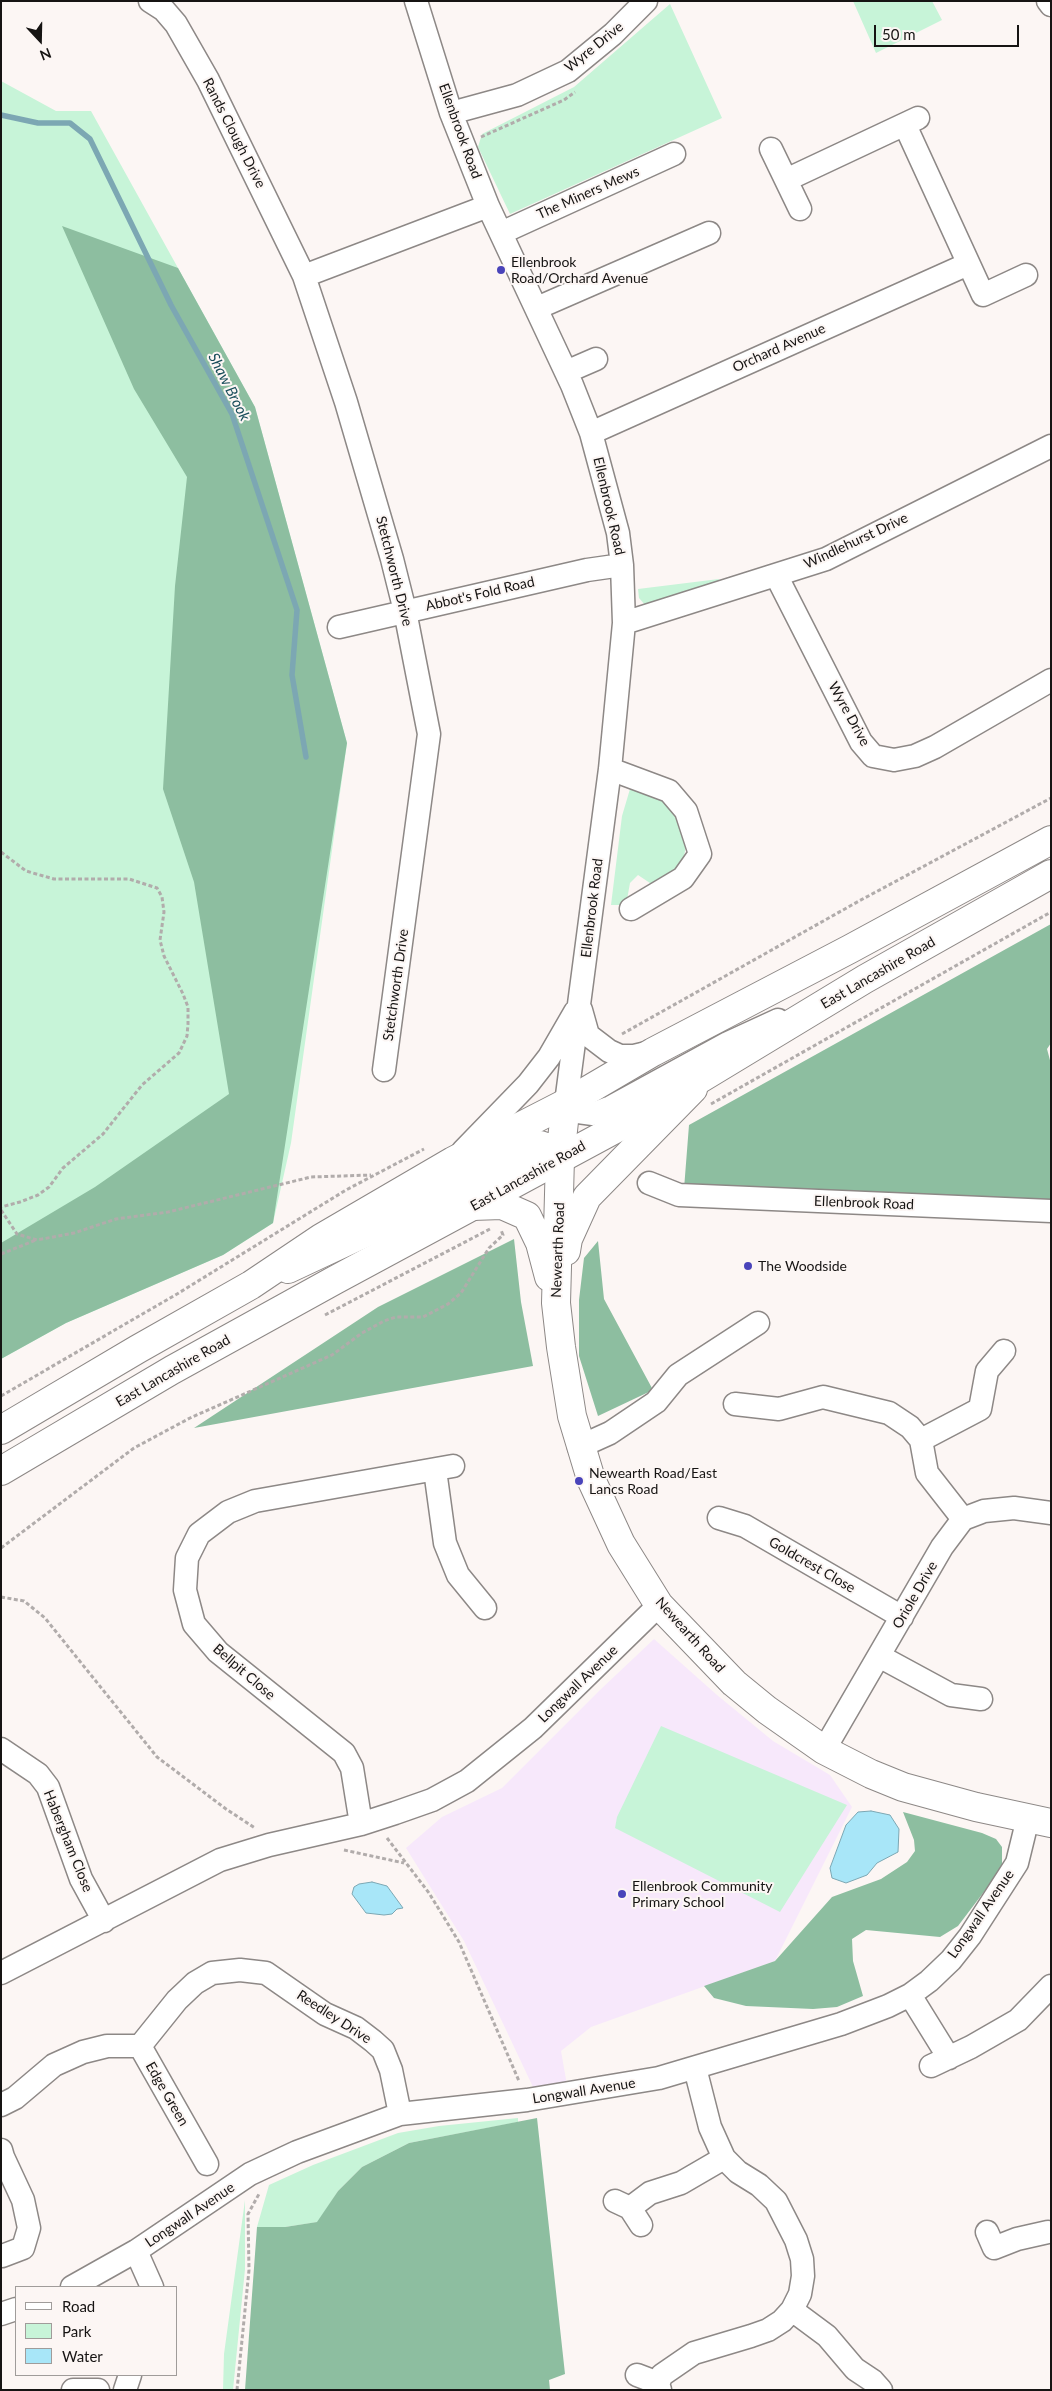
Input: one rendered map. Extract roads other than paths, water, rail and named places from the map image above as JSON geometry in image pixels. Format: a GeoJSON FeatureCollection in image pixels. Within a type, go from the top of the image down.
{"type":"FeatureCollection","features":[{"type":"Feature","properties":{"kind":"main road"},"geometry":{"type":"LineString","coordinates":[[1,1430],[252,1285],[321,1238],[454,1161],[566,1103],[653,1052],[850,949],[1051,840]]}},
{"type":"Feature","properties":{"kind":"main road","name":"East Lancashire Road"},"geometry":{"type":"LineString","coordinates":[[1,1471],[172,1370],[632,1120],[865,979],[1051,874]]}},
{"type":"Feature","properties":{"kind":"main road"},"geometry":{"type":"LineString","coordinates":[[556,1303],[568,1239],[587,1197],[709,1075]]}},
{"type":"Feature","properties":{"kind":"main road","name":"Newearth Road"},"geometry":{"type":"LineString","coordinates":[[566,1103],[560,1158],[556,1303],[562,1356],[580,1446],[591,1479],[621,1544],[659,1605],[734,1683],[767,1710],[824,1750],[871,1774],[903,1787],[976,1807],[1039,1821]]}},
{"type":"Feature","properties":{"kind":"main road"},"geometry":{"type":"LineString","coordinates":[[252,1285],[388,1223],[529,1148],[540,1145],[552,1149],[560,1158]]}},
{"type":"Feature","properties":{"kind":"main road"},"geometry":{"type":"LineString","coordinates":[[472,1206],[502,1205],[527,1216],[540,1243],[556,1303]]}},
{"type":"Feature","properties":{"kind":"street","name":"Rands Clough Drive"},"geometry":{"type":"LineString","coordinates":[[150,1],[164,10],[176,24],[208,80],[304,276]]}},
{"type":"Feature","properties":{"kind":"street","name":"Ellenbrook Road"},"geometry":{"type":"LineString","coordinates":[[416,1],[451,113],[488,206],[537,308],[591,432],[612,507],[622,565],[624,623],[610,768],[566,1103]]}},
{"type":"Feature","properties":{"kind":"street","name":"Wyre Drive"},"geometry":{"type":"LineString","coordinates":[[451,113],[517,95],[568,71],[613,34],[646,1]]}},
{"type":"Feature","properties":{"kind":"street"},"geometry":{"type":"LineString","coordinates":[[1048,1],[1051,5]]}},
{"type":"Feature","properties":{"kind":"street"},"geometry":{"type":"LineString","coordinates":[[786,180],[912,121],[982,295],[1026,275]]}},
{"type":"Feature","properties":{"kind":"street"},"geometry":{"type":"LineString","coordinates":[[771,149],[800,209]]}},
{"type":"Feature","properties":{"kind":"street","name":"The Miners Mews"},"geometry":{"type":"LineString","coordinates":[[501,233],[674,154]]}},
{"type":"Feature","properties":{"kind":"street"},"geometry":{"type":"LineString","coordinates":[[304,276],[488,206]]}},
{"type":"Feature","properties":{"kind":"street"},"geometry":{"type":"LineString","coordinates":[[537,308],[709,233]]}},
{"type":"Feature","properties":{"kind":"street","name":"Orchard Avenue"},"geometry":{"type":"LineString","coordinates":[[591,432],[968,264]]}},
{"type":"Feature","properties":{"kind":"street","name":"Stetchworth Drive"},"geometry":{"type":"LineString","coordinates":[[304,276],[346,402],[392,559],[405,611],[429,734],[384,1070]]}},
{"type":"Feature","properties":{"kind":"street"},"geometry":{"type":"LineString","coordinates":[[566,372],[596,359]]}},
{"type":"Feature","properties":{"kind":"street","name":"Windlehurst Drive"},"geometry":{"type":"LineString","coordinates":[[624,623],[826,559],[1051,446]]}},
{"type":"Feature","properties":{"kind":"street","name":"Abbot's Fold Road"},"geometry":{"type":"LineString","coordinates":[[338,627],[587,570],[622,565]]}},
{"type":"Feature","properties":{"kind":"street","name":"Wyre Drive"},"geometry":{"type":"LineString","coordinates":[[776,575],[861,742],[873,756],[894,760],[915,756],[936,747],[1051,680]]}},
{"type":"Feature","properties":{"kind":"street"},"geometry":{"type":"LineString","coordinates":[[610,768],[669,791],[686,811],[700,854],[683,878],[631,909]]}},
{"type":"Feature","properties":{"kind":"street"},"geometry":{"type":"LineString","coordinates":[[566,1103],[578,1112],[593,1114],[611,1107],[728,1043],[865,979]]}},
{"type":"Feature","properties":{"kind":"street"},"geometry":{"type":"LineString","coordinates":[[580,1004],[588,1035],[608,1052],[620,1056],[634,1056],[653,1052]]}},
{"type":"Feature","properties":{"kind":"street"},"geometry":{"type":"LineString","coordinates":[[454,1161],[528,1084],[549,1058],[580,1004]]}},
{"type":"Feature","properties":{"kind":"street","name":"Ellenbrook Road"},"geometry":{"type":"LineString","coordinates":[[648,1183],[679,1195],[1051,1211]]}},
{"type":"Feature","properties":{"kind":"street"},"geometry":{"type":"LineString","coordinates":[[580,1446],[610,1433],[656,1402],[678,1375],[758,1323]]}},
{"type":"Feature","properties":{"kind":"street"},"geometry":{"type":"LineString","coordinates":[[921,1440],[980,1409],[987,1371],[1004,1351]]}},
{"type":"Feature","properties":{"kind":"street"},"geometry":{"type":"LineString","coordinates":[[735,1404],[779,1409],[823,1396],[889,1413],[910,1427],[921,1440],[927,1473],[962,1519],[984,1511],[1014,1508],[1051,1513]]}},
{"type":"Feature","properties":{"kind":"street","name":"Bellpit Close"},"geometry":{"type":"LineString","coordinates":[[370,1821],[352,1768],[344,1753],[218,1652],[194,1624],[185,1590],[187,1558],[199,1534],[228,1512],[255,1501],[444,1468],[445,1542],[458,1575],[489,1611]]}},
{"type":"Feature","properties":{"kind":"street","name":"Goldcrest Close"},"geometry":{"type":"LineString","coordinates":[[720,1518],[744,1526],[902,1617]]}},
{"type":"Feature","properties":{"kind":"street","name":"Oriole Drive"},"geometry":{"type":"LineString","coordinates":[[824,1750],[942,1547],[962,1519]]}},
{"type":"Feature","properties":{"kind":"street","name":"Longwall Avenue"},"geometry":{"type":"LineString","coordinates":[[1,1973],[220,1860],[278,1843],[370,1821],[432,1800],[467,1781],[494,1762],[533,1728],[659,1605]]}},
{"type":"Feature","properties":{"kind":"street"},"geometry":{"type":"LineString","coordinates":[[879,1656],[951,1695],[981,1699]]}},
{"type":"Feature","properties":{"kind":"street","name":"Habergham Close"},"geometry":{"type":"LineString","coordinates":[[1,1749],[38,1774],[48,1787],[81,1879],[104,1921]]}},
{"type":"Feature","properties":{"kind":"street","name":"Longwall Avenue"},"geometry":{"type":"LineString","coordinates":[[74,2286],[136,2251],[250,2174],[306,2148],[400,2114],[527,2100],[636,2083],[695,2068],[841,2024],[888,2006],[910,1995],[929,1981],[951,1960],[970,1936],[1017,1863],[1039,1821]]}},
{"type":"Feature","properties":{"kind":"street","name":"Reedley Drive"},"geometry":{"type":"LineString","coordinates":[[140,2046],[177,2000],[204,1977],[224,1970],[266,1973],[325,2014],[356,2028],[383,2050],[391,2070],[400,2114]]}},
{"type":"Feature","properties":{"kind":"street"},"geometry":{"type":"LineString","coordinates":[[910,1995],[940,2062],[1018,2020],[1051,1986]]}},
{"type":"Feature","properties":{"kind":"street"},"geometry":{"type":"LineString","coordinates":[[1,2105],[15,2098],[54,2065],[83,2052],[107,2046],[140,2046]]}},
{"type":"Feature","properties":{"kind":"street","name":"Edge Green"},"geometry":{"type":"LineString","coordinates":[[140,2046],[202,2137],[207,2164]]}},
{"type":"Feature","properties":{"kind":"street"},"geometry":{"type":"LineString","coordinates":[[637,2375],[659,2386],[662,2376],[694,2353],[768,2330],[792,2310],[800,2294],[803,2276],[802,2259],[787,2220],[776,2201],[759,2185],[738,2172],[724,2158],[710,2127],[695,2068]]}},
{"type":"Feature","properties":{"kind":"street"},"geometry":{"type":"LineString","coordinates":[[1,2150],[2,2157],[23,2200],[29,2228],[23,2248],[2,2256]]}},
{"type":"Feature","properties":{"kind":"street"},"geometry":{"type":"LineString","coordinates":[[628,2212],[650,2193],[681,2183],[724,2158]]}},
{"type":"Feature","properties":{"kind":"street"},"geometry":{"type":"LineString","coordinates":[[988,2232],[994,2248],[1050,2229]]}},
{"type":"Feature","properties":{"kind":"street"},"geometry":{"type":"LineString","coordinates":[[136,2251],[152,2286]]}},
{"type":"Feature","properties":{"kind":"street"},"geometry":{"type":"LineString","coordinates":[[1,2314],[15,2309]]}},
{"type":"Feature","properties":{"kind":"street"},"geometry":{"type":"LineString","coordinates":[[792,2310],[827,2336],[854,2369],[873,2381],[881,2390]]}},
{"type":"Feature","properties":{"kind":"street"},"geometry":{"type":"LineString","coordinates":[[125,2390],[130,2376]]}},
{"type":"Feature","properties":{"kind":"street"},"geometry":{"type":"LineString","coordinates":[[74,2390],[98,2390]]}},
{"type":"Feature","properties":{"kind":"water"},"geometry":{"type":"Polygon","coordinates":[[[871,1811],[890,1815],[899,1829],[898,1852],[877,1863],[867,1875],[846,1883],[832,1878],[830,1868],[846,1825],[858,1812],[871,1811]]]}},
{"type":"Feature","properties":{"kind":"water"},"geometry":{"type":"Polygon","coordinates":[[[372,1882],[387,1886],[403,1908],[397,1909],[392,1914],[366,1913],[352,1894],[354,1887],[359,1884],[372,1882]]]}},
{"type":"Feature","properties":{"kind":"waterway","name":"Shaw Brook"},"geometry":{"type":"LineString","coordinates":[[1,115],[38,123],[70,123],[90,139],[171,305],[232,414],[297,610],[292,675],[306,757]]}},
{"type":"Feature","properties":{"kind":"place","name":"Ellenbrook Road/Orchard Avenue"},"geometry":{"type":"Point","coordinates":[501,270]}},
{"type":"Feature","properties":{"kind":"place","name":"The Woodside"},"geometry":{"type":"Point","coordinates":[748,1266]}},
{"type":"Feature","properties":{"kind":"place","name":"Newearth Road/East Lancs Road"},"geometry":{"type":"Point","coordinates":[579,1481]}},
{"type":"Feature","properties":{"kind":"place","name":"Ellenbrook Community Primary School"},"geometry":{"type":"Point","coordinates":[622,1894]}}]}
